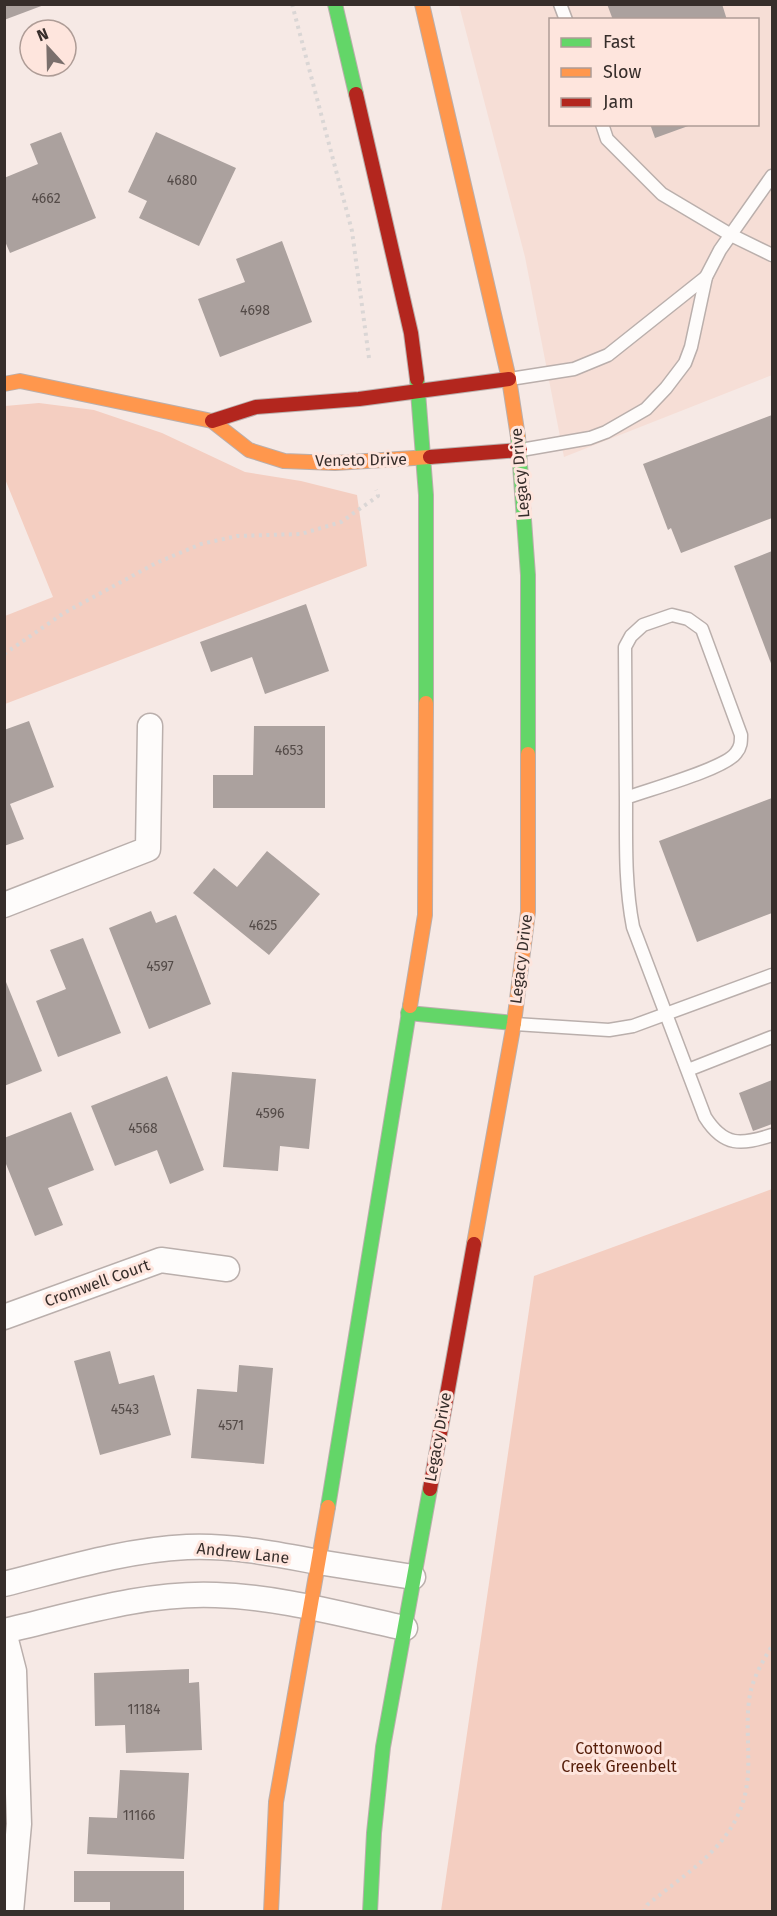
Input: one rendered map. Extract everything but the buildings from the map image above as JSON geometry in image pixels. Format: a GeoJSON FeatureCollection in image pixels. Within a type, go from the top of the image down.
{"type":"FeatureCollection","features":[{"type":"Feature","properties":{"kind":"main road"},"geometry":{"type":"LineString","coordinates":[[270,1911],[276,1802],[311,1608],[425,915],[426,495],[418,391],[411,333],[335,4]]}},
{"type":"Feature","properties":{"kind":"main road","name":"Legacy Drive"},"geometry":{"type":"LineString","coordinates":[[370,1911],[374,1833],[383,1747],[514,1023],[528,912],[528,575],[520,450],[509,379],[422,4]]}},
{"type":"Feature","properties":{"kind":"main road","name":"Veneto Drive"},"geometry":{"type":"LineString","coordinates":[[212,421],[256,407],[359,399],[509,379]]}},
{"type":"Feature","properties":{"kind":"main road","name":"Veneto Drive"},"geometry":{"type":"LineString","coordinates":[[4,384],[20,381],[212,421],[249,450],[284,460],[335,463],[423,459],[520,450]]}},
{"type":"Feature","properties":{"kind":"main road"},"geometry":{"type":"LineString","coordinates":[[408,1013],[514,1023]]}},
{"type":"Feature","properties":{"kind":"street"},"geometry":{"type":"LineString","coordinates":[[4,905],[148,849],[150,726]]}},
{"type":"Feature","properties":{"kind":"street","name":"Cromwell Court"},"geometry":{"type":"LineString","coordinates":[[4,1317],[161,1260],[227,1269]]}},
{"type":"Feature","properties":{"kind":"street","name":"Andrew Lane"},"geometry":{"type":"LineString","coordinates":[[4,1584],[130,1555],[188,1547],[269,1553],[413,1577]]}},
{"type":"Feature","properties":{"kind":"street"},"geometry":{"type":"LineString","coordinates":[[11,1911],[20,1824],[14,1671],[4,1632],[132,1600],[214,1595],[254,1597],[405,1628]]}},
{"type":"Feature","properties":{"kind":"lane"},"geometry":{"type":"LineString","coordinates":[[603,126],[607,139],[662,195],[731,235],[772,255]]}},
{"type":"Feature","properties":{"kind":"lane"},"geometry":{"type":"LineString","coordinates":[[509,379],[574,369],[608,356],[706,277],[731,235],[772,176]]}},
{"type":"Feature","properties":{"kind":"lane"},"geometry":{"type":"LineString","coordinates":[[520,450],[590,438],[621,425],[646,410],[685,363],[697,327],[706,277]]}},
{"type":"Feature","properties":{"kind":"lane"},"geometry":{"type":"LineString","coordinates":[[626,798],[720,765],[736,755],[741,744],[741,735],[702,629],[688,619],[672,615],[643,625],[631,636],[625,647],[626,878],[630,911],[633,927],[705,1117],[715,1133],[729,1141],[754,1141],[772,1135]]}},
{"type":"Feature","properties":{"kind":"lane"},"geometry":{"type":"LineString","coordinates":[[514,1023],[609,1030],[633,1026],[772,975]]}},
{"type":"Feature","properties":{"kind":"lane"},"geometry":{"type":"LineString","coordinates":[[688,1070],[772,1037]]}},
{"type":"Feature","properties":{"kind":"path"},"geometry":{"type":"LineString","coordinates":[[292,4],[352,231],[369,358]]}},
{"type":"Feature","properties":{"kind":"path"},"geometry":{"type":"LineString","coordinates":[[4,654],[64,613],[156,562],[201,544],[237,536],[301,534],[341,522],[378,496],[372,461]]}},
{"type":"Feature","properties":{"kind":"path"},"geometry":{"type":"LineString","coordinates":[[644,1911],[647,1905],[715,1851],[738,1815],[749,1778],[749,1699],[760,1666],[772,1646]]}},
{"type":"Feature","properties":{"kind":"shaded area"},"geometry":{"type":"Polygon","coordinates":[[[459,5],[772,5],[772,375],[564,457],[525,257],[459,5]]]}},
{"type":"Feature","properties":{"kind":"green space"},"geometry":{"type":"Polygon","coordinates":[[[39,403],[94,410],[162,433],[245,472],[301,481],[357,495],[367,566],[5,704],[5,616],[53,597],[5,479],[5,406],[39,403]]]}},
{"type":"Feature","properties":{"kind":"green space","name":"Cottonwood Creek Greenbelt"},"geometry":{"type":"Polygon","coordinates":[[[772,1189],[772,1911],[441,1911],[534,1276],[772,1189]]]}},
{"type":"Feature","properties":{"kind":"traffic: fast"},"geometry":{"type":"LineString","coordinates":[[335,4],[356,94]]}},
{"type":"Feature","properties":{"kind":"traffic: fast"},"geometry":{"type":"LineString","coordinates":[[417,379],[426,495],[426,703]]}},
{"type":"Feature","properties":{"kind":"traffic: fast"},"geometry":{"type":"LineString","coordinates":[[518,437],[528,575],[528,754]]}},
{"type":"Feature","properties":{"kind":"traffic: fast"},"geometry":{"type":"LineString","coordinates":[[328,1507],[410,1006]]}},
{"type":"Feature","properties":{"kind":"traffic: fast"},"geometry":{"type":"LineString","coordinates":[[408,1013],[514,1023]]}},
{"type":"Feature","properties":{"kind":"traffic: fast"},"geometry":{"type":"LineString","coordinates":[[370,1912],[374,1833],[383,1747],[430,1489]]}},
{"type":"Feature","properties":{"kind":"traffic: slow"},"geometry":{"type":"LineString","coordinates":[[422,4],[509,379],[518,437]]}},
{"type":"Feature","properties":{"kind":"traffic: slow"},"geometry":{"type":"LineString","coordinates":[[4,384],[20,381],[212,421],[249,450],[284,461],[335,463],[430,457]]}},
{"type":"Feature","properties":{"kind":"traffic: slow"},"geometry":{"type":"LineString","coordinates":[[410,1006],[425,915],[426,703]]}},
{"type":"Feature","properties":{"kind":"traffic: slow"},"geometry":{"type":"LineString","coordinates":[[474,1244],[514,1023],[528,912],[528,754]]}},
{"type":"Feature","properties":{"kind":"traffic: slow"},"geometry":{"type":"LineString","coordinates":[[271,1912],[276,1802],[328,1507]]}},
{"type":"Feature","properties":{"kind":"traffic: jam"},"geometry":{"type":"LineString","coordinates":[[356,94],[411,333],[417,379]]}},
{"type":"Feature","properties":{"kind":"traffic: jam"},"geometry":{"type":"LineString","coordinates":[[212,421],[256,407],[359,399],[509,379]]}},
{"type":"Feature","properties":{"kind":"traffic: jam"},"geometry":{"type":"LineString","coordinates":[[430,457],[520,450]]}},
{"type":"Feature","properties":{"kind":"traffic: jam"},"geometry":{"type":"LineString","coordinates":[[430,1489],[474,1244]]}}]}
